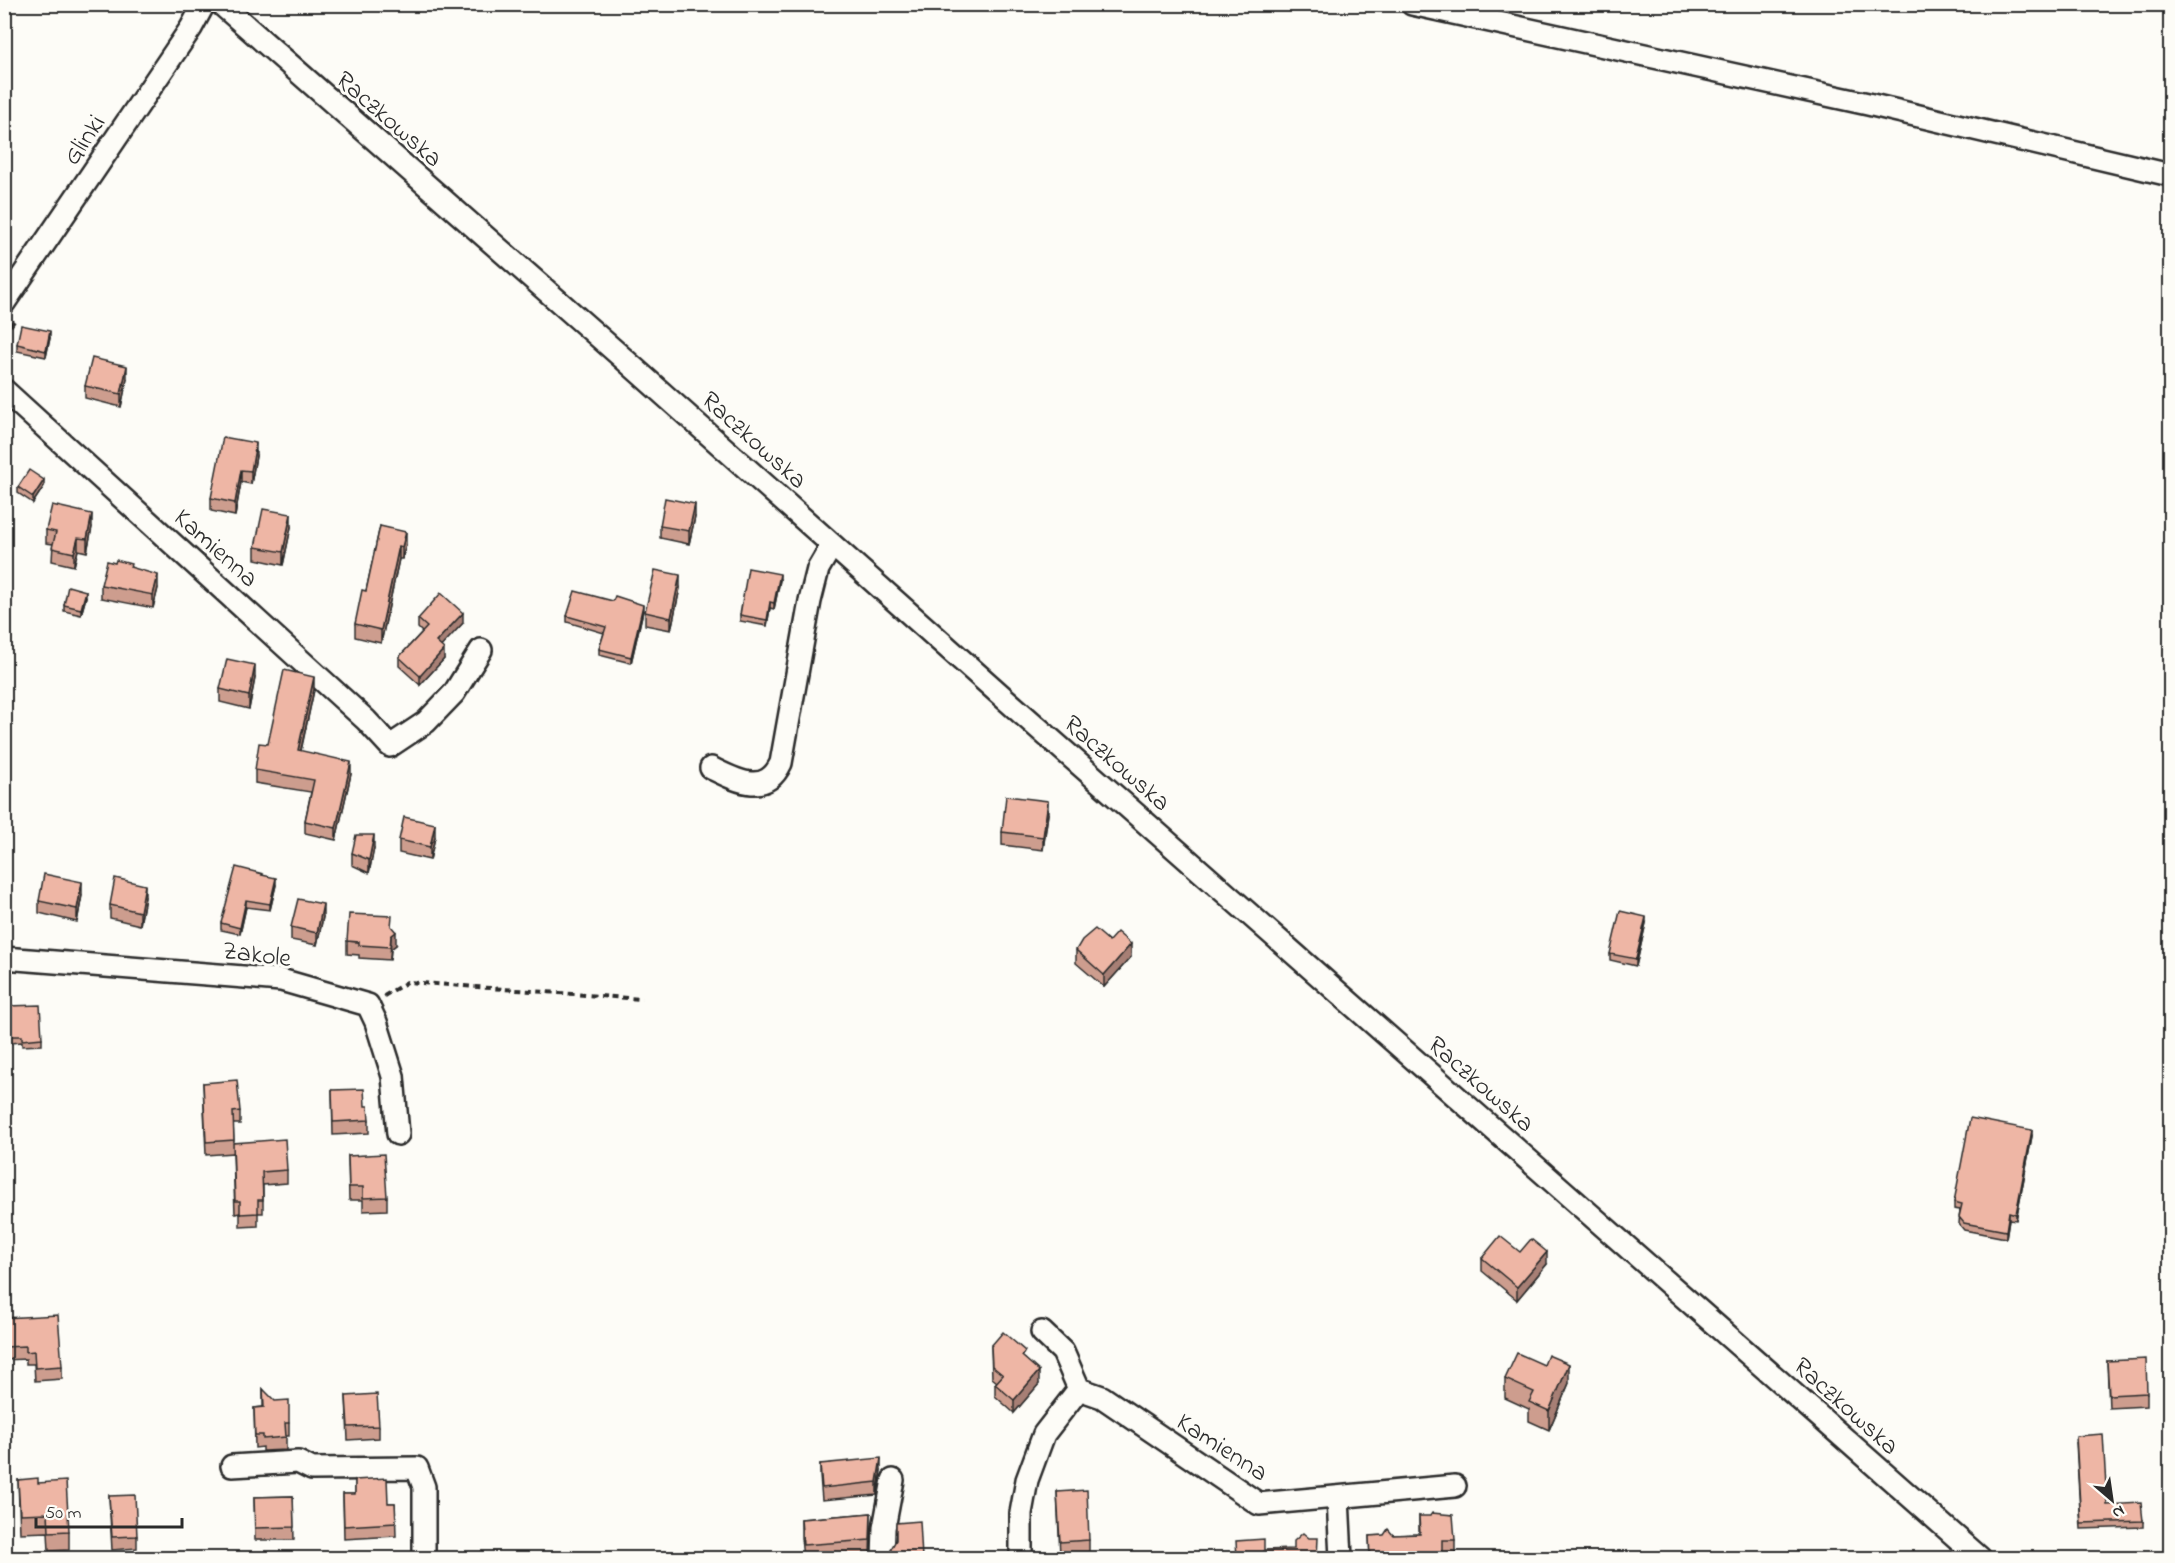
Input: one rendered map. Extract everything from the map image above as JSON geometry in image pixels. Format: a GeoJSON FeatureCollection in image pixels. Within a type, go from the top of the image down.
{"type":"FeatureCollection","features":[{"type":"Feature","properties":{"kind":"street","name":"Glinki"},"geometry":{"type":"LineString","coordinates":[[4,303],[191,28],[204,4]]}},
{"type":"Feature","properties":{"kind":"street"},"geometry":{"type":"LineString","coordinates":[[1412,4],[1868,104],[2170,175]]}},
{"type":"Feature","properties":{"kind":"street","name":"Raczkowska"},"geometry":{"type":"LineString","coordinates":[[232,8],[832,545],[1980,1558]]}},
{"type":"Feature","properties":{"kind":"street","name":"Kamienna"},"geometry":{"type":"LineString","coordinates":[[4,390],[366,720],[390,746],[426,722],[454,693],[481,650]]}},
{"type":"Feature","properties":{"kind":"street"},"geometry":{"type":"LineString","coordinates":[[711,768],[738,781],[757,783],[768,780],[775,774],[780,763],[818,568],[832,545]]}},
{"type":"Feature","properties":{"kind":"street","name":"Zakole"},"geometry":{"type":"LineString","coordinates":[[4,958],[281,980],[368,1005]]}},
{"type":"Feature","properties":{"kind":"street"},"geometry":{"type":"LineString","coordinates":[[368,1005],[376,1022],[393,1076],[398,1134]]}},
{"type":"Feature","properties":{"kind":"street"},"geometry":{"type":"LineString","coordinates":[[1021,1558],[1021,1513],[1027,1480],[1044,1434],[1079,1389],[1062,1352],[1042,1332]]}},
{"type":"Feature","properties":{"kind":"street","name":"Kamienna"},"geometry":{"type":"LineString","coordinates":[[1079,1389],[1102,1397],[1259,1504],[1338,1498],[1359,1493],[1455,1486]]}},
{"type":"Feature","properties":{"kind":"street"},"geometry":{"type":"LineString","coordinates":[[232,1466],[298,1462],[312,1469],[417,1468],[424,1487],[424,1558]]}},
{"type":"Feature","properties":{"kind":"street"},"geometry":{"type":"LineString","coordinates":[[883,1558],[884,1528],[893,1480]]}},
{"type":"Feature","properties":{"kind":"street"},"geometry":{"type":"LineString","coordinates":[[1338,1498],[1341,1558]]}},
{"type":"Feature","properties":{"kind":"path"},"geometry":{"type":"LineString","coordinates":[[368,1005],[407,982],[642,999]]}},
{"type":"Feature","properties":{"kind":"building"},"geometry":{"type":"Polygon","coordinates":[[[21,325],[50,331],[46,351],[17,344],[21,325]]]}},
{"type":"Feature","properties":{"kind":"building"},"geometry":{"type":"Polygon","coordinates":[[[92,358],[127,366],[121,394],[85,386],[92,358]]]}},
{"type":"Feature","properties":{"kind":"building"},"geometry":{"type":"Polygon","coordinates":[[[223,437],[256,443],[251,471],[241,470],[235,503],[211,498],[223,437]]]}},
{"type":"Feature","properties":{"kind":"building"},"geometry":{"type":"Polygon","coordinates":[[[29,470],[44,480],[33,497],[18,487],[29,470]]]}},
{"type":"Feature","properties":{"kind":"building"},"geometry":{"type":"Polygon","coordinates":[[[665,498],[695,504],[689,531],[660,526],[665,498]]]}},
{"type":"Feature","properties":{"kind":"building"},"geometry":{"type":"Polygon","coordinates":[[[52,505],[92,514],[87,539],[78,538],[74,553],[52,548],[56,532],[46,530],[52,505]]]}},
{"type":"Feature","properties":{"kind":"building"},"geometry":{"type":"Polygon","coordinates":[[[263,509],[291,514],[283,552],[255,547],[263,509]]]}},
{"type":"Feature","properties":{"kind":"building"},"geometry":{"type":"Polygon","coordinates":[[[380,526],[406,532],[402,547],[399,546],[381,630],[355,624],[362,590],[366,591],[380,526]]]}},
{"type":"Feature","properties":{"kind":"building"},"geometry":{"type":"Polygon","coordinates":[[[116,560],[131,564],[130,567],[158,575],[153,595],[101,585],[107,561],[115,563],[116,560]]]}},
{"type":"Feature","properties":{"kind":"building"},"geometry":{"type":"Polygon","coordinates":[[[748,568],[780,574],[774,603],[770,602],[767,620],[740,615],[748,568]]]}},
{"type":"Feature","properties":{"kind":"building"},"geometry":{"type":"Polygon","coordinates":[[[655,570],[680,575],[671,618],[645,612],[655,570]]]}},
{"type":"Feature","properties":{"kind":"building"},"geometry":{"type":"Polygon","coordinates":[[[68,586],[86,591],[81,609],[64,605],[68,586]]]}},
{"type":"Feature","properties":{"kind":"building"},"geometry":{"type":"Polygon","coordinates":[[[575,591],[613,601],[615,596],[643,605],[631,657],[599,649],[606,627],[567,616],[575,591]]]}},
{"type":"Feature","properties":{"kind":"building"},"geometry":{"type":"Polygon","coordinates":[[[441,593],[463,613],[436,642],[444,649],[420,676],[399,657],[427,627],[418,619],[441,593]]]}},
{"type":"Feature","properties":{"kind":"building"},"geometry":{"type":"Polygon","coordinates":[[[227,659],[255,665],[249,696],[220,689],[227,659]]]}},
{"type":"Feature","properties":{"kind":"building"},"geometry":{"type":"Polygon","coordinates":[[[284,670],[314,677],[298,750],[351,762],[336,828],[305,821],[314,780],[255,770],[259,743],[268,744],[284,670]]]}},
{"type":"Feature","properties":{"kind":"building"},"geometry":{"type":"Polygon","coordinates":[[[1006,796],[1048,801],[1043,837],[1002,832],[1006,796]]]}},
{"type":"Feature","properties":{"kind":"building"},"geometry":{"type":"Polygon","coordinates":[[[404,817],[435,824],[430,847],[399,840],[404,817]]]}},
{"type":"Feature","properties":{"kind":"building"},"geometry":{"type":"Polygon","coordinates":[[[356,835],[374,835],[369,860],[352,853],[356,835]]]}},
{"type":"Feature","properties":{"kind":"building"},"geometry":{"type":"Polygon","coordinates":[[[236,867],[276,878],[270,904],[246,900],[240,928],[221,923],[236,867]]]}},
{"type":"Feature","properties":{"kind":"building"},"geometry":{"type":"Polygon","coordinates":[[[44,874],[82,882],[77,909],[39,901],[44,874]]]}},
{"type":"Feature","properties":{"kind":"building"},"geometry":{"type":"Polygon","coordinates":[[[115,878],[145,885],[140,912],[110,905],[115,878]]]}},
{"type":"Feature","properties":{"kind":"building"},"geometry":{"type":"Polygon","coordinates":[[[298,899],[323,904],[317,933],[291,927],[298,899]]]}},
{"type":"Feature","properties":{"kind":"building"},"geometry":{"type":"Polygon","coordinates":[[[1620,911],[1646,917],[1636,959],[1610,954],[1620,911]]]}},
{"type":"Feature","properties":{"kind":"building"},"geometry":{"type":"Polygon","coordinates":[[[349,914],[392,916],[391,926],[396,932],[391,936],[390,947],[359,945],[359,942],[347,941],[349,914]]]}},
{"type":"Feature","properties":{"kind":"building"},"geometry":{"type":"Polygon","coordinates":[[[1095,929],[1109,941],[1117,932],[1131,944],[1104,975],[1076,950],[1082,940],[1095,929]]]}},
{"type":"Feature","properties":{"kind":"building"},"geometry":{"type":"Polygon","coordinates":[[[40,1005],[42,1038],[22,1040],[22,1036],[10,1036],[8,1006],[40,1005]]]}},
{"type":"Feature","properties":{"kind":"building"},"geometry":{"type":"Polygon","coordinates":[[[237,1080],[240,1111],[233,1112],[234,1140],[206,1142],[203,1083],[237,1080]]]}},
{"type":"Feature","properties":{"kind":"building"},"geometry":{"type":"Polygon","coordinates":[[[364,1089],[369,1120],[333,1122],[332,1090],[364,1089]]]}},
{"type":"Feature","properties":{"kind":"building"},"geometry":{"type":"Polygon","coordinates":[[[1970,1118],[2032,1130],[2016,1214],[2009,1212],[2006,1231],[1964,1223],[1959,1217],[1962,1204],[1954,1202],[1970,1118]]]}},
{"type":"Feature","properties":{"kind":"building"},"geometry":{"type":"Polygon","coordinates":[[[285,1139],[287,1170],[262,1172],[263,1200],[258,1200],[258,1213],[240,1214],[240,1201],[235,1201],[233,1143],[285,1139]]]}},
{"type":"Feature","properties":{"kind":"building"},"geometry":{"type":"Polygon","coordinates":[[[384,1154],[387,1197],[363,1198],[363,1187],[349,1187],[348,1156],[384,1154]]]}},
{"type":"Feature","properties":{"kind":"building"},"geometry":{"type":"Polygon","coordinates":[[[1500,1236],[1520,1252],[1531,1239],[1547,1252],[1517,1287],[1482,1258],[1500,1236]]]}},
{"type":"Feature","properties":{"kind":"building"},"geometry":{"type":"Polygon","coordinates":[[[58,1315],[62,1366],[35,1368],[34,1351],[26,1352],[26,1346],[4,1347],[4,1318],[58,1315]]]}},
{"type":"Feature","properties":{"kind":"building"},"geometry":{"type":"Polygon","coordinates":[[[1003,1332],[1025,1351],[1022,1356],[1039,1371],[1014,1400],[995,1384],[1003,1375],[992,1366],[991,1346],[1003,1332]]]}},
{"type":"Feature","properties":{"kind":"building"},"geometry":{"type":"Polygon","coordinates":[[[1517,1353],[1544,1365],[1548,1355],[1569,1364],[1549,1411],[1529,1402],[1534,1392],[1505,1379],[1517,1353]]]}},
{"type":"Feature","properties":{"kind":"building"},"geometry":{"type":"Polygon","coordinates":[[[2146,1359],[2147,1393],[2109,1395],[2107,1361],[2146,1359]]]}},
{"type":"Feature","properties":{"kind":"building"},"geometry":{"type":"Polygon","coordinates":[[[263,1389],[275,1401],[289,1400],[289,1423],[285,1423],[286,1437],[263,1439],[263,1435],[255,1435],[254,1408],[264,1407],[263,1389]]]}},
{"type":"Feature","properties":{"kind":"building"},"geometry":{"type":"Polygon","coordinates":[[[377,1394],[379,1426],[348,1427],[346,1396],[377,1394]]]}},
{"type":"Feature","properties":{"kind":"building"},"geometry":{"type":"Polygon","coordinates":[[[2103,1434],[2107,1505],[2141,1503],[2143,1521],[2081,1523],[2076,1436],[2103,1434]]]}},
{"type":"Feature","properties":{"kind":"building"},"geometry":{"type":"Polygon","coordinates":[[[881,1458],[877,1482],[822,1488],[820,1464],[881,1458]]]}},
{"type":"Feature","properties":{"kind":"building"},"geometry":{"type":"Polygon","coordinates":[[[38,1478],[38,1483],[66,1481],[69,1531],[49,1532],[48,1513],[20,1514],[18,1480],[38,1478]]]}},
{"type":"Feature","properties":{"kind":"building"},"geometry":{"type":"Polygon","coordinates":[[[387,1478],[388,1503],[395,1503],[396,1523],[344,1526],[343,1494],[355,1494],[355,1480],[387,1478]]]}},
{"type":"Feature","properties":{"kind":"building"},"geometry":{"type":"Polygon","coordinates":[[[1087,1490],[1089,1540],[1060,1542],[1057,1492],[1087,1490]]]}},
{"type":"Feature","properties":{"kind":"building"},"geometry":{"type":"Polygon","coordinates":[[[135,1495],[137,1536],[112,1537],[109,1496],[135,1495]]]}},
{"type":"Feature","properties":{"kind":"building"},"geometry":{"type":"Polygon","coordinates":[[[293,1496],[294,1527],[255,1528],[254,1497],[293,1496]]]}},
{"type":"Feature","properties":{"kind":"building"},"geometry":{"type":"Polygon","coordinates":[[[871,1513],[870,1540],[803,1545],[801,1519],[871,1513]]]}},
{"type":"Feature","properties":{"kind":"building"},"geometry":{"type":"Polygon","coordinates":[[[1432,1513],[1453,1515],[1455,1540],[1442,1540],[1442,1558],[1370,1558],[1369,1536],[1384,1535],[1388,1529],[1393,1535],[1420,1534],[1419,1516],[1430,1516],[1432,1513]]]}},
{"type":"Feature","properties":{"kind":"building"},"geometry":{"type":"Polygon","coordinates":[[[920,1521],[922,1558],[892,1558],[891,1549],[896,1540],[896,1523],[920,1521]]]}},
{"type":"Feature","properties":{"kind":"building"},"geometry":{"type":"Polygon","coordinates":[[[1303,1533],[1309,1538],[1318,1538],[1317,1558],[1237,1558],[1236,1541],[1264,1539],[1264,1550],[1294,1549],[1294,1541],[1303,1533]]]}}]}
